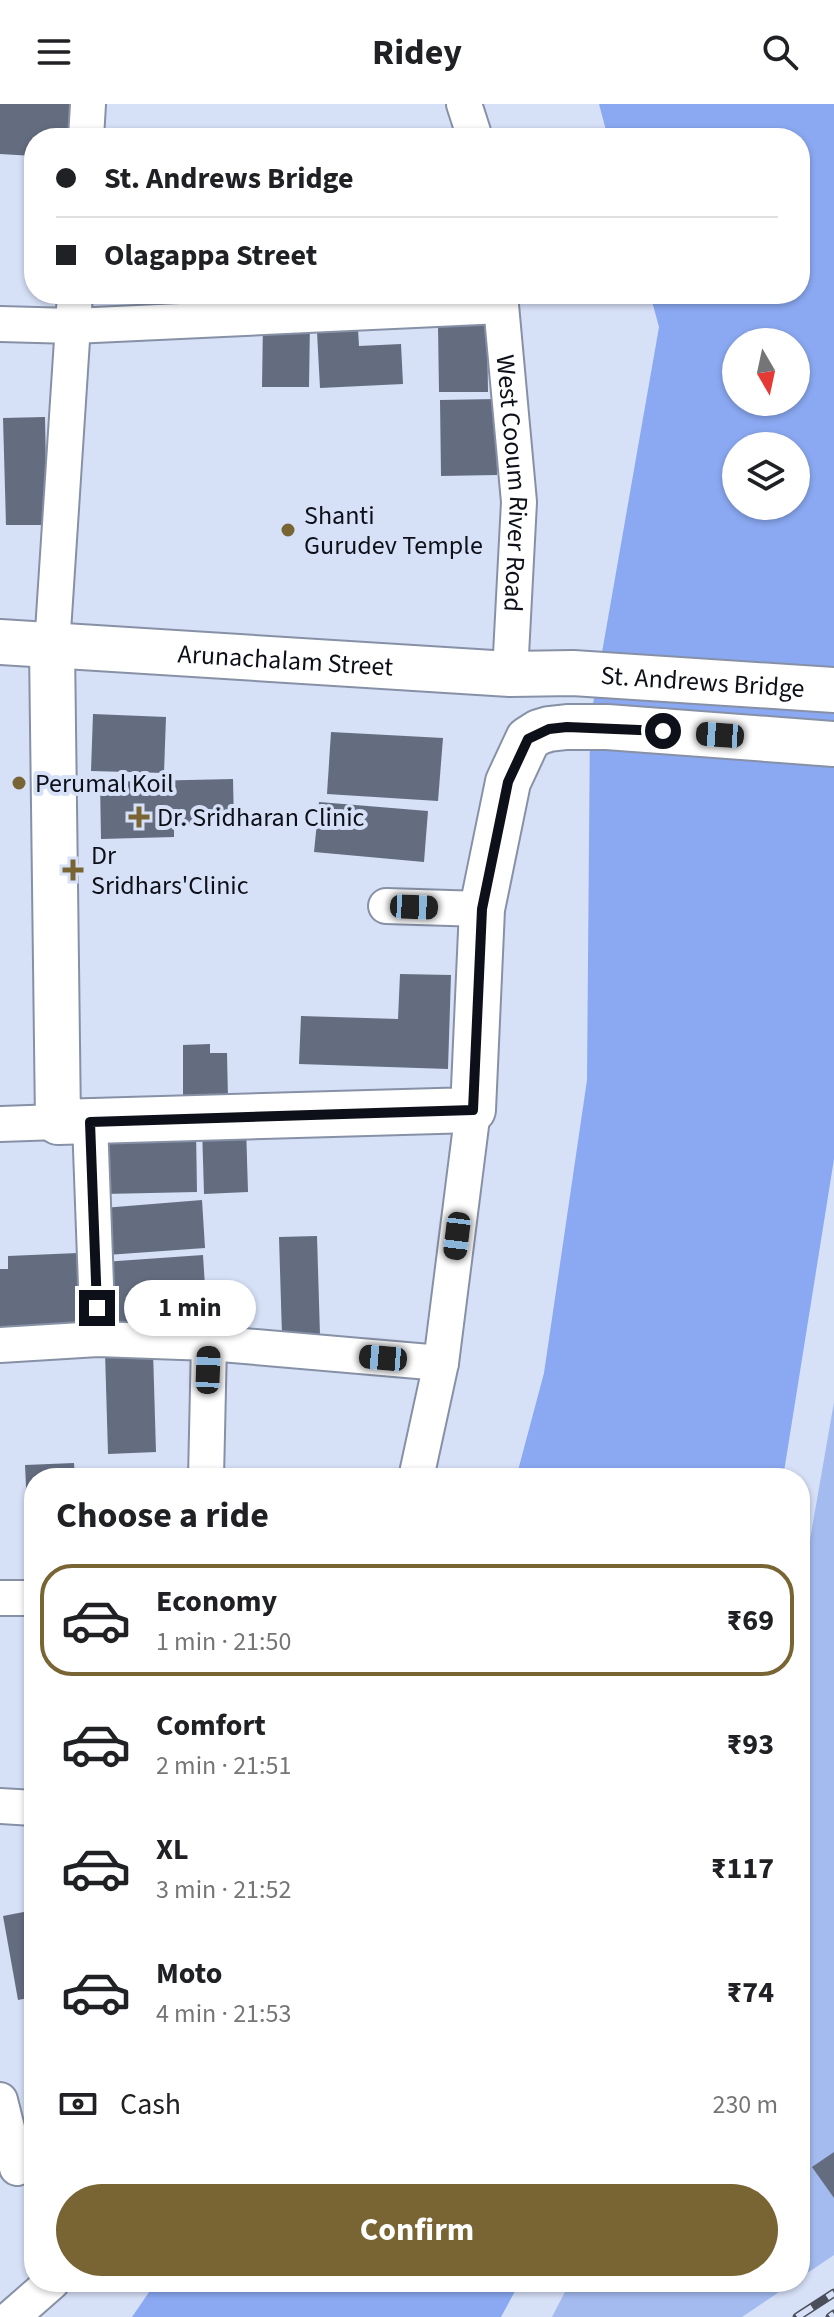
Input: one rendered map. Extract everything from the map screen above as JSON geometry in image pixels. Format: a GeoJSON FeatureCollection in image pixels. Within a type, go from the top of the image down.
{"type":"FeatureCollection","features":[{"type":"Feature","properties":{"kind":"main road","name":"Arunachalam Street"},"geometry":{"type":"LineString","coordinates":[[0,642],[510,674],[573,673]]}},
{"type":"Feature","properties":{"kind":"main road"},"geometry":{"type":"LineString","coordinates":[[52,647],[74,1122],[473,1110],[482,909]]}},
{"type":"Feature","properties":{"kind":"main road","name":"St. Andrews Bridge"},"geometry":{"type":"LineString","coordinates":[[573,673],[834,690]]}},
{"type":"Feature","properties":{"kind":"main road","name":"St. Andrews Bridge"},"geometry":{"type":"LineString","coordinates":[[482,909],[508,782],[528,739],[539,732],[567,727],[607,727],[834,744]]}},
{"type":"Feature","properties":{"kind":"street"},"geometry":{"type":"LineString","coordinates":[[87,128],[88,104]]}},
{"type":"Feature","properties":{"kind":"street"},"geometry":{"type":"LineString","coordinates":[[464,104],[472,128]]}},
{"type":"Feature","properties":{"kind":"street"},"geometry":{"type":"LineString","coordinates":[[0,324],[74,310],[330,304]]}},
{"type":"Feature","properties":{"kind":"street","name":"West Cooum River Road"},"geometry":{"type":"LineString","coordinates":[[501,304],[519,502],[510,674]]}},
{"type":"Feature","properties":{"kind":"street"},"geometry":{"type":"LineString","coordinates":[[52,647],[74,310]]}},
{"type":"Feature","properties":{"kind":"street"},"geometry":{"type":"LineString","coordinates":[[386,906],[482,909]]}},
{"type":"Feature","properties":{"kind":"street"},"geometry":{"type":"LineString","coordinates":[[418,1468],[441,1363],[473,1110]]}},
{"type":"Feature","properties":{"kind":"street"},"geometry":{"type":"LineString","coordinates":[[0,1124],[74,1122],[98,1339]]}},
{"type":"Feature","properties":{"kind":"street"},"geometry":{"type":"LineString","coordinates":[[0,1345],[98,1339],[209,1343],[441,1363]]}},
{"type":"Feature","properties":{"kind":"street"},"geometry":{"type":"LineString","coordinates":[[206,1468],[209,1343]]}},
{"type":"Feature","properties":{"kind":"street"},"geometry":{"type":"LineString","coordinates":[[0,1598],[24,1598]]}},
{"type":"Feature","properties":{"kind":"street"},"geometry":{"type":"LineString","coordinates":[[0,1806],[24,1807]]}},
{"type":"Feature","properties":{"kind":"street"},"geometry":{"type":"LineString","coordinates":[[0,2100],[17,2167]]}},
{"type":"Feature","properties":{"kind":"street"},"geometry":{"type":"LineString","coordinates":[[12,2317],[41,2292]]}},
{"type":"Feature","properties":{"kind":"shaded area"},"geometry":{"type":"Polygon","coordinates":[[[599,104],[834,104],[834,1159],[785,1468],[519,1468],[544,1373],[587,1080],[590,721],[659,327],[653,304],[810,304],[810,128],[605,128],[599,104]]]}},
{"type":"Feature","properties":{"kind":"shaded area"},"geometry":{"type":"Polygon","coordinates":[[[834,1402],[834,2255],[810,2271],[810,1540],[834,1402]]]}},
{"type":"Feature","properties":{"kind":"shaded area"},"geometry":{"type":"Polygon","coordinates":[[[149,2292],[515,2292],[501,2317],[132,2317],[149,2292]]]}},
{"type":"Feature","properties":{"kind":"shaded area"},"geometry":{"type":"Polygon","coordinates":[[[565,2292],[779,2292],[742,2317],[552,2317],[565,2292]]]}},
{"type":"Feature","properties":{"kind":"building"},"geometry":{"type":"Polygon","coordinates":[[[0,104],[77,104],[76,128],[24,128],[24,155],[0,154],[0,104]]]}},
{"type":"Feature","properties":{"kind":"building"},"geometry":{"type":"Polygon","coordinates":[[[236,304],[283,304],[283,305],[236,308],[236,304]]]}},
{"type":"Feature","properties":{"kind":"building"},"geometry":{"type":"Polygon","coordinates":[[[263,321],[310,321],[309,387],[262,387],[263,321]]]}},
{"type":"Feature","properties":{"kind":"building"},"geometry":{"type":"Polygon","coordinates":[[[487,325],[488,392],[439,392],[438,326],[487,325]]]}},
{"type":"Feature","properties":{"kind":"building"},"geometry":{"type":"Polygon","coordinates":[[[358,329],[359,346],[401,344],[403,384],[320,388],[317,332],[358,329]]]}},
{"type":"Feature","properties":{"kind":"building"},"geometry":{"type":"Polygon","coordinates":[[[496,399],[497,475],[441,476],[440,400],[496,399]]]}},
{"type":"Feature","properties":{"kind":"building"},"geometry":{"type":"Polygon","coordinates":[[[45,417],[47,525],[6,525],[3,418],[45,417]]]}},
{"type":"Feature","properties":{"kind":"building"},"geometry":{"type":"Polygon","coordinates":[[[93,714],[166,717],[164,773],[91,771],[93,714]]]}},
{"type":"Feature","properties":{"kind":"building"},"geometry":{"type":"Polygon","coordinates":[[[331,732],[443,738],[438,801],[327,794],[331,732]]]}},
{"type":"Feature","properties":{"kind":"building"},"geometry":{"type":"Polygon","coordinates":[[[233,779],[234,823],[174,825],[174,837],[101,839],[100,782],[233,779]]]}},
{"type":"Feature","properties":{"kind":"building"},"geometry":{"type":"Polygon","coordinates":[[[319,802],[428,811],[424,862],[314,852],[319,802]]]}},
{"type":"Feature","properties":{"kind":"building"},"geometry":{"type":"Polygon","coordinates":[[[400,974],[451,975],[448,1069],[299,1064],[301,1016],[398,1019],[400,974]]]}},
{"type":"Feature","properties":{"kind":"building"},"geometry":{"type":"Polygon","coordinates":[[[210,1044],[210,1053],[227,1053],[228,1099],[183,1099],[183,1045],[210,1044]]]}},
{"type":"Feature","properties":{"kind":"building"},"geometry":{"type":"Polygon","coordinates":[[[246,1126],[248,1192],[204,1194],[202,1127],[246,1126]]]}},
{"type":"Feature","properties":{"kind":"building"},"geometry":{"type":"Polygon","coordinates":[[[196,1130],[197,1192],[104,1194],[102,1132],[196,1130]]]}},
{"type":"Feature","properties":{"kind":"building"},"geometry":{"type":"Polygon","coordinates":[[[202,1200],[205,1248],[107,1255],[103,1208],[202,1200]]]}},
{"type":"Feature","properties":{"kind":"building"},"geometry":{"type":"Polygon","coordinates":[[[317,1236],[320,1335],[282,1336],[279,1237],[317,1236]]]}},
{"type":"Feature","properties":{"kind":"building"},"geometry":{"type":"Polygon","coordinates":[[[78,1253],[81,1332],[0,1336],[0,1269],[8,1269],[8,1256],[78,1253]]]}},
{"type":"Feature","properties":{"kind":"building"},"geometry":{"type":"Polygon","coordinates":[[[203,1255],[207,1318],[108,1324],[103,1262],[203,1255]]]}},
{"type":"Feature","properties":{"kind":"building"},"geometry":{"type":"Polygon","coordinates":[[[153,1351],[156,1452],[108,1454],[105,1352],[153,1351]]]}},
{"type":"Feature","properties":{"kind":"building"},"geometry":{"type":"Polygon","coordinates":[[[74,1463],[74,1468],[25,1468],[25,1465],[74,1463]]]}},
{"type":"Feature","properties":{"kind":"building"},"geometry":{"type":"Polygon","coordinates":[[[24,1912],[24,1999],[18,2000],[3,1916],[24,1912]]]}},
{"type":"Feature","properties":{"kind":"building"},"geometry":{"type":"Polygon","coordinates":[[[834,2152],[834,2198],[812,2167],[834,2152]]]}},
{"type":"Feature","properties":{"kind":"railway"},"geometry":{"type":"LineString","coordinates":[[797,2317],[834,2293]]}},
{"type":"Feature","properties":{"kind":"railway"},"geometry":{"type":"LineString","coordinates":[[830,2317],[834,2314]]}},
{"type":"Feature","properties":{"kind":"place","name":"Shanti Gurudev Temple"},"geometry":{"type":"Point","coordinates":[288,530]}},
{"type":"Feature","properties":{"kind":"place","name":"Perumal Koil"},"geometry":{"type":"Point","coordinates":[19,783]}},
{"type":"Feature","properties":{"kind":"place","name":"Dr. Sridharan Clinic"},"geometry":{"type":"Point","coordinates":[139,817]}},
{"type":"Feature","properties":{"kind":"place","name":"Dr Sridhars'Clinic"},"geometry":{"type":"Point","coordinates":[73,870]}},
{"type":"Feature","properties":{"kind":"route"},"geometry":{"type":"LineString","coordinates":[[97,1308],[90,1122],[473,1110],[482,909],[508,782],[528,739],[539,732],[567,727],[663,731]]}}]}
